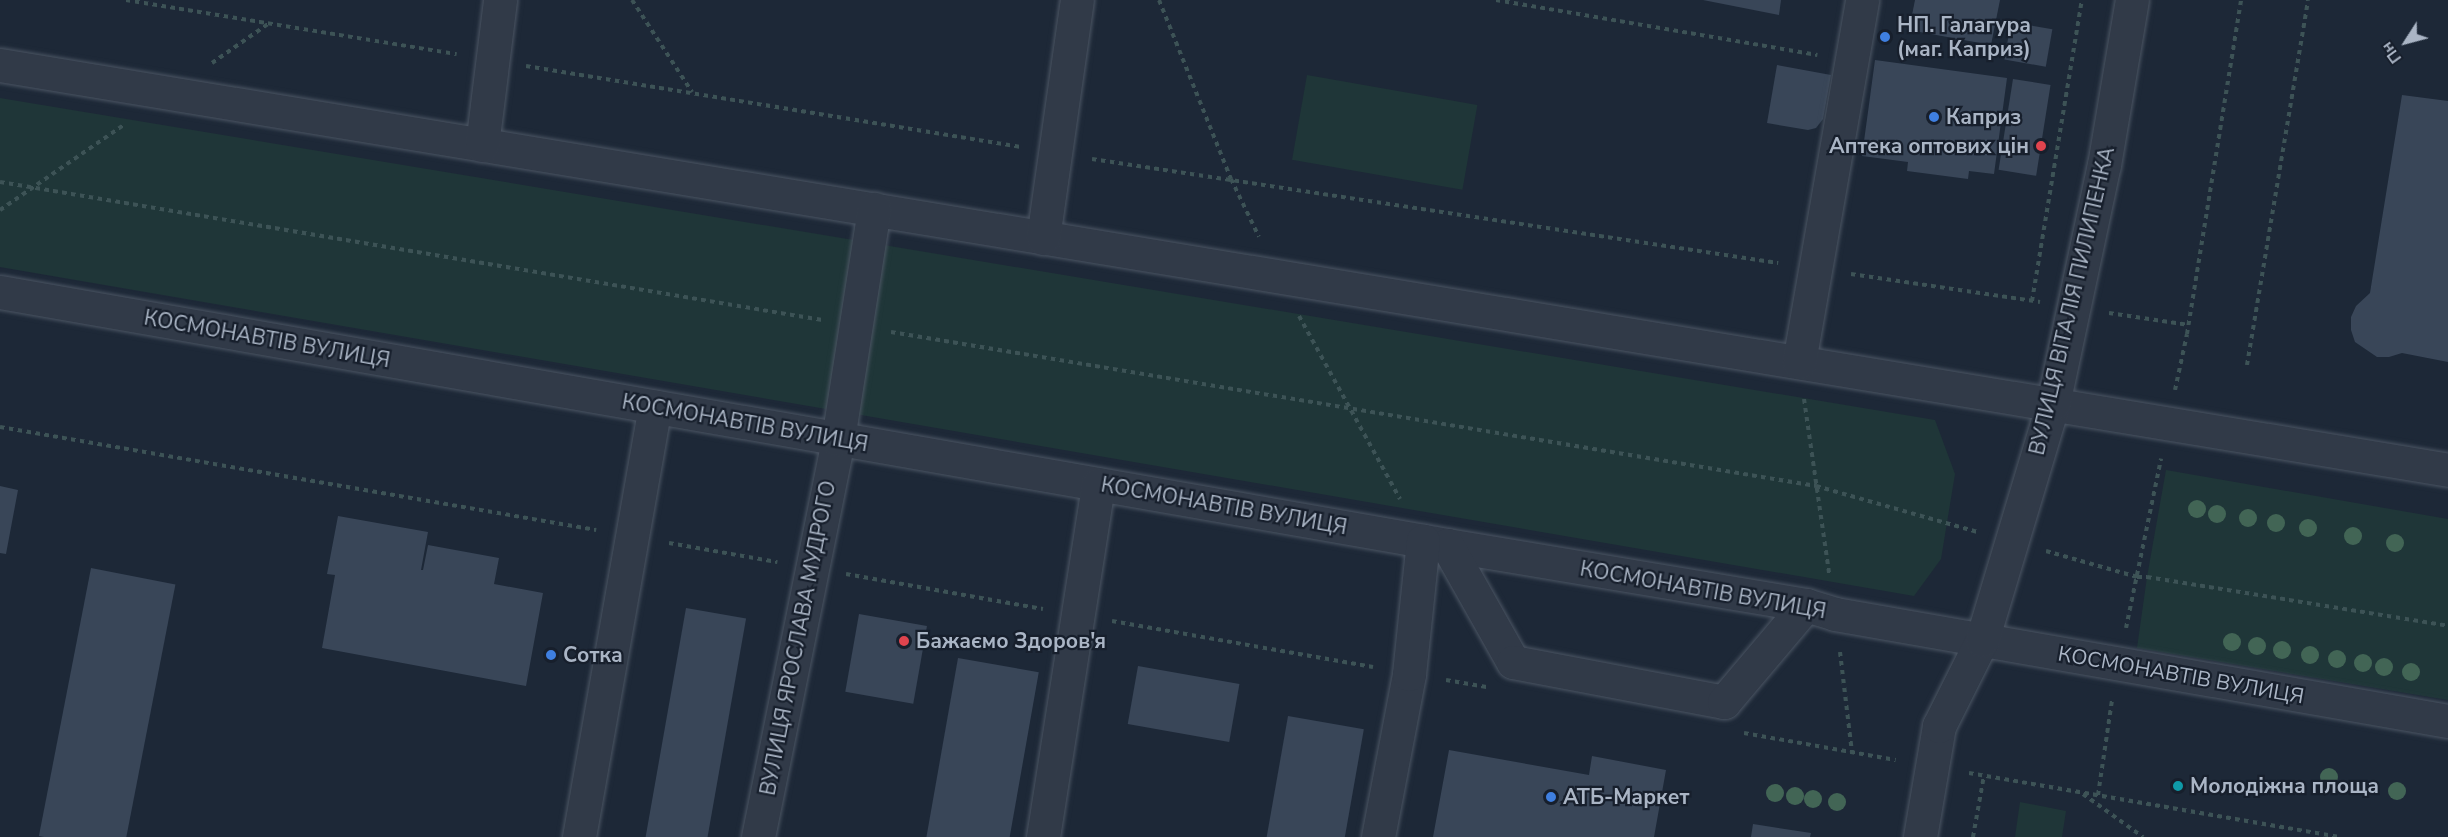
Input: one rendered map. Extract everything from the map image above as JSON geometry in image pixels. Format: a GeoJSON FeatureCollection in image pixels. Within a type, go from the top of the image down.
{"type":"FeatureCollection","features":[{"type":"Feature","properties":{"kind":"street"},"geometry":{"type":"LineString","coordinates":[[482,145],[500,0]]}},
{"type":"Feature","properties":{"kind":"street"},"geometry":{"type":"LineString","coordinates":[[1043,238],[1077,0]]}},
{"type":"Feature","properties":{"kind":"street"},"geometry":{"type":"LineString","coordinates":[[1799,362],[1862,0]]}},
{"type":"Feature","properties":{"kind":"street","name":"ВУЛИЦЯ ВІТАЛІЯ ПИЛИПЕНКА"},"geometry":{"type":"LineString","coordinates":[[1920,837],[1939,726],[1982,640],[2053,404],[2104,165],[2132,0]]}},
{"type":"Feature","properties":{"kind":"street"},"geometry":{"type":"LineString","coordinates":[[0,65],[2448,470]]}},
{"type":"Feature","properties":{"kind":"street","name":"ВУЛИЦЯ ЯРОСЛАВА МУДРОГО"},"geometry":{"type":"LineString","coordinates":[[758,837],[838,439],[874,209]]}},
{"type":"Feature","properties":{"kind":"street","name":"КОСМОНАВТІВ ВУЛИЦЯ"},"geometry":{"type":"LineString","coordinates":[[0,292],[1821,609],[1982,640],[2448,722]]}},
{"type":"Feature","properties":{"kind":"street"},"geometry":{"type":"LineString","coordinates":[[579,837],[655,407]]}},
{"type":"Feature","properties":{"kind":"street"},"geometry":{"type":"LineString","coordinates":[[1043,837],[1098,484]]}},
{"type":"Feature","properties":{"kind":"street"},"geometry":{"type":"LineString","coordinates":[[1435,543],[1513,662],[1725,702],[1821,609]]}},
{"type":"Feature","properties":{"kind":"street"},"geometry":{"type":"LineString","coordinates":[[1378,837],[1435,543]]}},
{"type":"Feature","properties":{"kind":"path"},"geometry":{"type":"LineString","coordinates":[[126,0],[1055,153],[2188,325]]}},
{"type":"Feature","properties":{"kind":"path"},"geometry":{"type":"LineString","coordinates":[[632,0],[693,93]]}},
{"type":"Feature","properties":{"kind":"path"},"geometry":{"type":"LineString","coordinates":[[1159,0],[1231,179],[1277,276],[1349,408],[1435,543]]}},
{"type":"Feature","properties":{"kind":"path"},"geometry":{"type":"LineString","coordinates":[[1496,0],[1851,61]]}},
{"type":"Feature","properties":{"kind":"path"},"geometry":{"type":"LineString","coordinates":[[2032,301],[2082,0]]}},
{"type":"Feature","properties":{"kind":"path"},"geometry":{"type":"LineString","coordinates":[[2098,795],[2118,664],[2188,325],[2241,0]]}},
{"type":"Feature","properties":{"kind":"path"},"geometry":{"type":"LineString","coordinates":[[2247,365],[2308,0]]}},
{"type":"Feature","properties":{"kind":"path"},"geometry":{"type":"LineString","coordinates":[[0,182],[1816,486],[2137,577],[2448,626]]}},
{"type":"Feature","properties":{"kind":"path"},"geometry":{"type":"LineString","coordinates":[[1799,362],[1816,486],[1821,609],[1852,752]]}},
{"type":"Feature","properties":{"kind":"path"},"geometry":{"type":"LineString","coordinates":[[0,427],[632,536],[1494,689]]}},
{"type":"Feature","properties":{"kind":"path"},"geometry":{"type":"LineString","coordinates":[[1734,731],[2340,837]]}},
{"type":"Feature","properties":{"kind":"path"},"geometry":{"type":"LineString","coordinates":[[1973,837],[1984,775]]}},
{"type":"Feature","properties":{"kind":"path"},"geometry":{"type":"LineString","coordinates":[[2080,792],[2143,837]]}},
{"type":"Feature","properties":{"kind":"green space"},"geometry":{"type":"Polygon","coordinates":[[[1307,75],[1477,105],[1462,190],[1292,160],[1307,75]]]}},
{"type":"Feature","properties":{"kind":"green space"},"geometry":{"type":"Polygon","coordinates":[[[0,98],[1935,420],[1955,474],[1941,559],[1914,596],[0,267],[0,98]]]}},
{"type":"Feature","properties":{"kind":"green space"},"geometry":{"type":"Polygon","coordinates":[[[2166,470],[2448,519],[2448,700],[2137,648],[2166,470]]]}},
{"type":"Feature","properties":{"kind":"green space"},"geometry":{"type":"Polygon","coordinates":[[[2020,802],[2066,811],[2062,837],[2015,837],[2020,802]]]}},
{"type":"Feature","properties":{"kind":"building"},"geometry":{"type":"Polygon","coordinates":[[[1703,0],[1781,0],[1779,15],[1703,0]]]}},
{"type":"Feature","properties":{"kind":"building"},"geometry":{"type":"Polygon","coordinates":[[[1915,0],[2000,0],[1991,45],[1909,30],[1915,0]]]}},
{"type":"Feature","properties":{"kind":"building"},"geometry":{"type":"Polygon","coordinates":[[[2011,22],[2052,29],[2046,67],[2004,59],[2011,22]]]}},
{"type":"Feature","properties":{"kind":"building","name":"Каприз"},"geometry":{"type":"Polygon","coordinates":[[[1875,60],[2007,78],[1994,174],[1969,171],[1968,179],[1907,171],[1908,162],[1862,156],[1875,60]]]}},
{"type":"Feature","properties":{"kind":"building"},"geometry":{"type":"Polygon","coordinates":[[[1777,65],[1831,75],[1823,119],[1816,128],[1808,130],[1767,123],[1777,65]]]}},
{"type":"Feature","properties":{"kind":"building"},"geometry":{"type":"Polygon","coordinates":[[[2013,79],[2051,85],[2036,176],[1999,170],[2013,79]]]}},
{"type":"Feature","properties":{"kind":"building"},"geometry":{"type":"Polygon","coordinates":[[[2402,95],[2448,101],[2448,362],[2402,353],[2389,357],[2377,357],[2355,342],[2351,330],[2351,317],[2356,306],[2370,293],[2402,95]]]}},
{"type":"Feature","properties":{"kind":"building"},"geometry":{"type":"Polygon","coordinates":[[[0,486],[18,490],[6,554],[0,553],[0,486]]]}},
{"type":"Feature","properties":{"kind":"building"},"geometry":{"type":"Polygon","coordinates":[[[338,516],[428,532],[421,570],[423,570],[428,545],[499,558],[494,584],[543,593],[526,686],[322,648],[335,575],[327,574],[338,516]]]}},
{"type":"Feature","properties":{"kind":"building"},"geometry":{"type":"Polygon","coordinates":[[[91,568],[175,584],[126,837],[39,836],[91,568]]]}},
{"type":"Feature","properties":{"kind":"building"},"geometry":{"type":"Polygon","coordinates":[[[686,608],[746,619],[708,837],[646,837],[686,608]]]}},
{"type":"Feature","properties":{"kind":"building"},"geometry":{"type":"Polygon","coordinates":[[[859,614],[927,626],[913,704],[845,692],[859,614]]]}},
{"type":"Feature","properties":{"kind":"building"},"geometry":{"type":"Polygon","coordinates":[[[958,658],[1039,672],[1010,837],[926,837],[958,658]]]}},
{"type":"Feature","properties":{"kind":"building"},"geometry":{"type":"Polygon","coordinates":[[[1138,666],[1239,684],[1229,742],[1128,724],[1138,666]]]}},
{"type":"Feature","properties":{"kind":"building"},"geometry":{"type":"Polygon","coordinates":[[[1288,716],[1364,729],[1345,837],[1267,837],[1288,716]]]}},
{"type":"Feature","properties":{"kind":"building","name":"АТБ-Маркет"},"geometry":{"type":"Polygon","coordinates":[[[1449,750],[1589,775],[1592,756],[1666,770],[1654,837],[1433,837],[1449,750]]]}},
{"type":"Feature","properties":{"kind":"building"},"geometry":{"type":"Polygon","coordinates":[[[1753,824],[1811,833],[1810,837],[1751,837],[1753,824]]]}},
{"type":"Feature","properties":{"kind":"place","name":"НП. Галагура (маг. Каприз)"},"geometry":{"type":"Point","coordinates":[1885,37]}},
{"type":"Feature","properties":{"kind":"place","name":"Каприз"},"geometry":{"type":"Point","coordinates":[1934,117]}},
{"type":"Feature","properties":{"kind":"place","name":"Аптека оптових цін"},"geometry":{"type":"Point","coordinates":[2041,146]}},
{"type":"Feature","properties":{"kind":"place","name":"Бажаємо Здоров'я"},"geometry":{"type":"Point","coordinates":[904,641]}},
{"type":"Feature","properties":{"kind":"place","name":"Сотка"},"geometry":{"type":"Point","coordinates":[551,655]}},
{"type":"Feature","properties":{"kind":"place","name":"Молодіжна площа"},"geometry":{"type":"Point","coordinates":[2178,786]}},
{"type":"Feature","properties":{"kind":"place","name":"АТБ-Маркет"},"geometry":{"type":"Point","coordinates":[1551,797]}}]}
